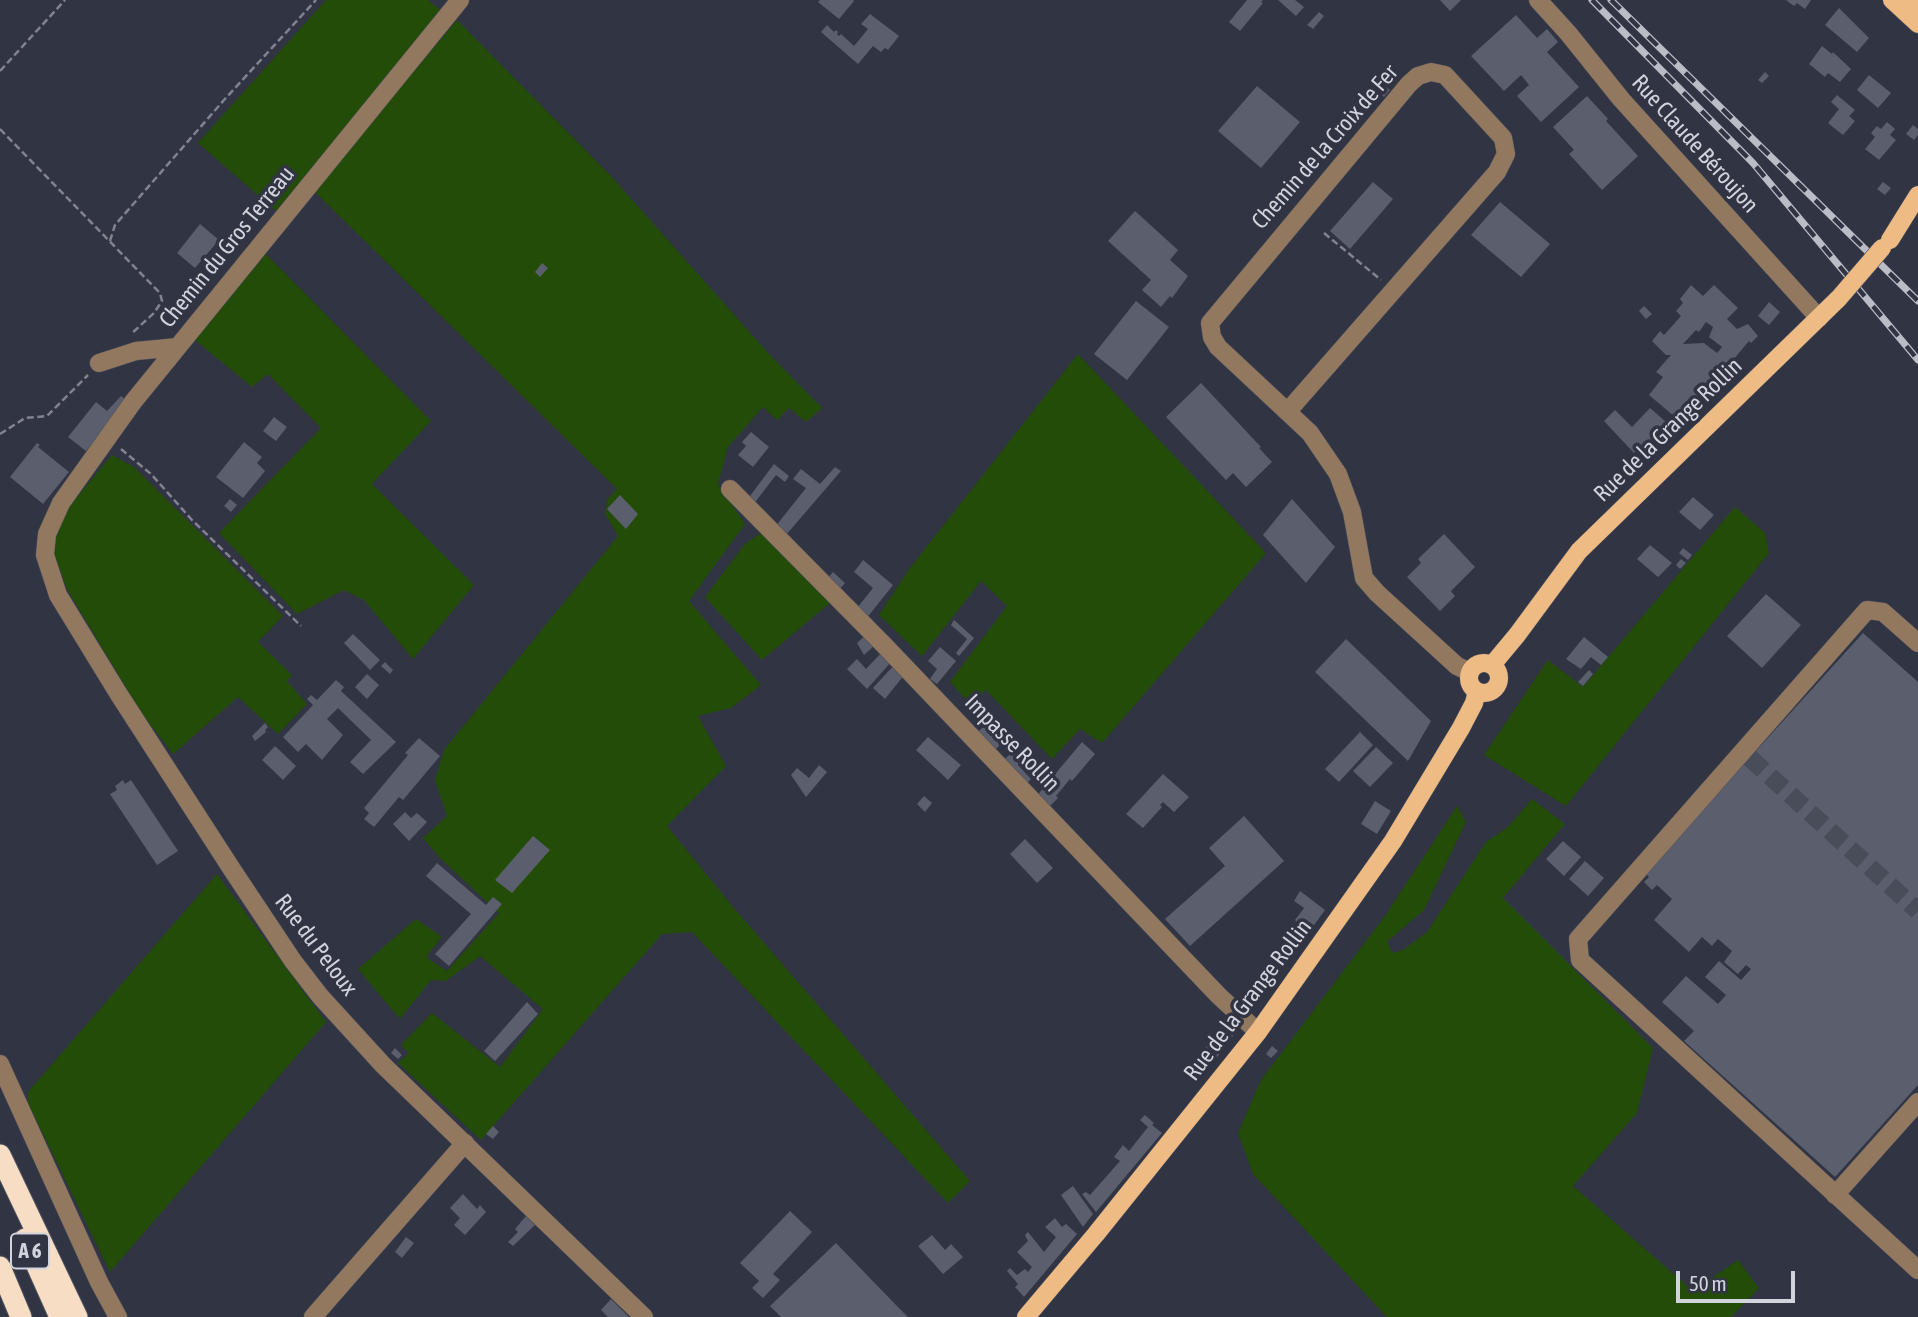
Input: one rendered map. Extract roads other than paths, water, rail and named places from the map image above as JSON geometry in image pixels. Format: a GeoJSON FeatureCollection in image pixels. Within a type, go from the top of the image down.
{"type":"FeatureCollection","features":[{"type":"Feature","properties":{"kind":"highway"},"geometry":{"type":"LineString","coordinates":[[0,1156],[77,1317]]}},
{"type":"Feature","properties":{"kind":"highway","name":"A 6"},"geometry":{"type":"LineString","coordinates":[[0,1184],[60,1317]]}},
{"type":"Feature","properties":{"kind":"highway","name":"A 6"},"geometry":{"type":"LineString","coordinates":[[0,1268],[21,1317]]}},
{"type":"Feature","properties":{"kind":"main road"},"geometry":{"type":"LineString","coordinates":[[1892,0],[1918,24]]}},
{"type":"Feature","properties":{"kind":"main road"},"geometry":{"type":"LineString","coordinates":[[1914,0],[1918,4]]}},
{"type":"Feature","properties":{"kind":"main road","name":"Rue de la Grange Rollin"},"geometry":{"type":"LineString","coordinates":[[1886,244],[1918,195]]}},
{"type":"Feature","properties":{"kind":"main road","name":"Rue de la Grange Rollin"},"geometry":{"type":"LineString","coordinates":[[1492,665],[1579,551],[1819,318],[1886,244],[1918,214]]}},
{"type":"Feature","properties":{"kind":"main road"},"geometry":{"type":"LineString","coordinates":[[1480,663],[1492,665],[1499,674],[1498,685],[1489,692],[1477,691],[1470,682],[1470,672],[1480,663]]}},
{"type":"Feature","properties":{"kind":"main road","name":"Rue de la Grange Rollin"},"geometry":{"type":"LineString","coordinates":[[1026,1317],[1258,1032],[1393,841],[1461,728],[1477,691]]}},
{"type":"Feature","properties":{"kind":"street","name":"Chemin du Gros Terreau"},"geometry":{"type":"LineString","coordinates":[[47,534],[61,503],[133,402],[460,0]]}},
{"type":"Feature","properties":{"kind":"street","name":"Rue Claude Béroujon"},"geometry":{"type":"LineString","coordinates":[[1538,0],[1622,99],[1819,318]]}},
{"type":"Feature","properties":{"kind":"street","name":"Chemin de la Croix de Fer"},"geometry":{"type":"LineString","coordinates":[[1288,411],[1497,172],[1506,154],[1503,138],[1445,75],[1431,72],[1418,75],[1409,84],[1210,323],[1212,337],[1219,347],[1310,433],[1338,474],[1352,512],[1364,578],[1457,666],[1470,672]]}},
{"type":"Feature","properties":{"kind":"street"},"geometry":{"type":"LineString","coordinates":[[99,363],[136,351],[178,347]]}},
{"type":"Feature","properties":{"kind":"street","name":"Impasse Rollin"},"geometry":{"type":"LineString","coordinates":[[730,489],[894,654],[1219,996],[1258,1032]]}},
{"type":"Feature","properties":{"kind":"street","name":"Rue du Peloux"},"geometry":{"type":"LineString","coordinates":[[47,534],[45,555],[58,595],[118,693],[286,950],[320,996],[383,1065],[644,1317]]}},
{"type":"Feature","properties":{"kind":"street"},"geometry":{"type":"LineString","coordinates":[[1918,643],[1883,611],[1867,610],[1746,754],[1578,940],[1580,960],[1918,1270]]}},
{"type":"Feature","properties":{"kind":"street"},"geometry":{"type":"LineString","coordinates":[[0,1064],[99,1282],[118,1317]]}},
{"type":"Feature","properties":{"kind":"street"},"geometry":{"type":"LineString","coordinates":[[1835,1195],[1918,1102]]}},
{"type":"Feature","properties":{"kind":"street"},"geometry":{"type":"LineString","coordinates":[[313,1317],[465,1143]]}},
{"type":"Feature","properties":{"kind":"tunnel"},"geometry":{"type":"LineString","coordinates":[[1750,758],[1918,911]]}},
{"type":"Feature","properties":{"kind":"railway"},"geometry":{"type":"LineString","coordinates":[[1592,0],[1753,163],[1918,360]]}},
{"type":"Feature","properties":{"kind":"railway"},"geometry":{"type":"LineString","coordinates":[[1611,0],[1918,301]]}}]}
